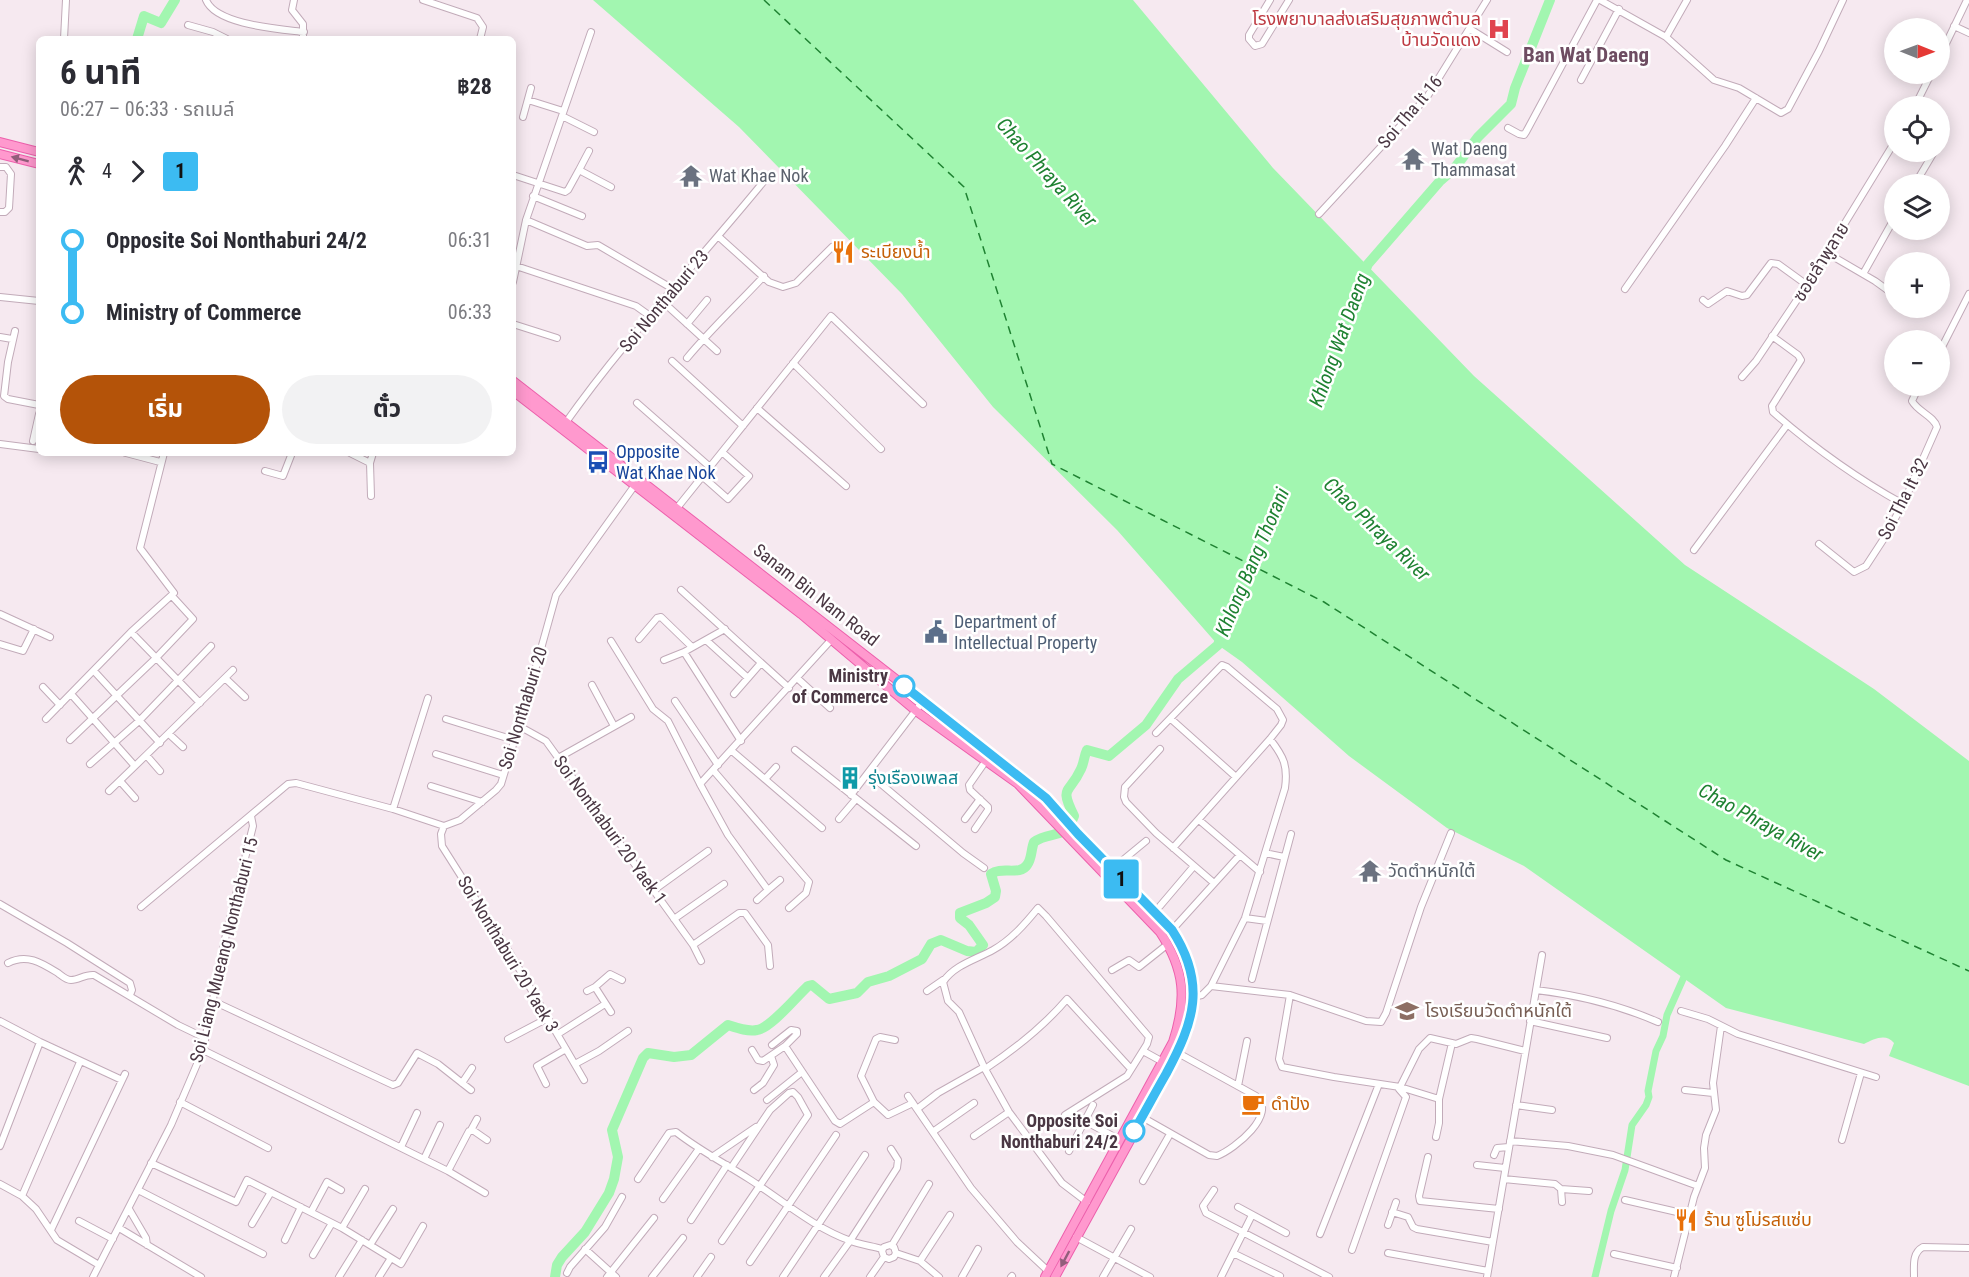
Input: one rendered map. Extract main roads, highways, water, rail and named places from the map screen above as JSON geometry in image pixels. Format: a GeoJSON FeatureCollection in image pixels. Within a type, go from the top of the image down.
{"type":"FeatureCollection","features":[{"type":"Feature","properties":{"kind":"main road"},"geometry":{"type":"LineString","coordinates":[[0,142],[36,151]]}},
{"type":"Feature","properties":{"kind":"main road"},"geometry":{"type":"LineString","coordinates":[[0,154],[36,163]]}},
{"type":"Feature","properties":{"kind":"main road","name":"Sanam Bin Nam Road"},"geometry":{"type":"LineString","coordinates":[[516,384],[635,485],[801,614],[916,711],[1018,784],[1063,824],[1160,932],[1168,944],[1178,964],[1182,982],[1179,1025],[1173,1042],[1049,1275]]}},
{"type":"Feature","properties":{"kind":"main road","name":"Sanam Bin Nam Road"},"geometry":{"type":"LineString","coordinates":[[516,393],[564,425],[677,508],[1028,782],[1046,798],[1063,824]]}},
{"type":"Feature","properties":{"kind":"main road","name":"Sanam Bin Nam Road"},"geometry":{"type":"LineString","coordinates":[[1049,1275],[1076,1237],[1178,1053],[1188,1028],[1194,997],[1186,956],[1172,930],[1112,869],[1075,837]]}},
{"type":"Feature","properties":{"kind":"water","name":"Chao Phraya River"},"geometry":{"type":"Polygon","coordinates":[[[593,0],[1133,0],[1273,168],[1474,376],[1685,565],[1874,689],[1969,761],[1969,1086],[1889,1056],[1894,1043],[1887,1038],[1876,1039],[1864,1044],[1726,1008],[1524,866],[1447,828],[1349,756],[1242,662],[1218,645],[1117,530],[993,407],[902,294],[739,127],[593,0]]]}},
{"type":"Feature","properties":{"kind":"waterway"},"geometry":{"type":"LineString","coordinates":[[138,36],[144,16],[161,23],[175,0]]}},
{"type":"Feature","properties":{"kind":"waterway","name":"Khlong Wat Daeng"},"geometry":{"type":"LineString","coordinates":[[1362,278],[1368,264],[1440,181],[1454,169],[1478,137],[1511,104],[1515,88],[1550,0]]}},
{"type":"Feature","properties":{"kind":"waterway","name":"Khlong Bang Thorani"},"geometry":{"type":"LineString","coordinates":[[555,1277],[557,1265],[562,1257],[585,1232],[609,1193],[618,1157],[612,1130],[643,1058],[648,1053],[674,1057],[691,1055],[728,1025],[750,1030],[763,1028],[808,986],[812,985],[829,999],[857,993],[868,982],[889,976],[922,959],[931,944],[941,940],[967,951],[976,952],[983,945],[969,925],[960,918],[960,913],[995,897],[996,891],[991,874],[1024,868],[1030,860],[1034,842],[1066,829],[1074,816],[1066,794],[1081,769],[1087,750],[1109,756],[1146,725],[1178,679],[1218,645],[1222,633]]}},
{"type":"Feature","properties":{"kind":"waterway"},"geometry":{"type":"LineString","coordinates":[[1595,1277],[1611,1211],[1625,1170],[1632,1125],[1649,1097],[1648,1091],[1656,1051],[1663,1036],[1667,1015],[1687,970]]}},
{"type":"Feature","properties":{"kind":"place","name":"โรงพยาบาลส่งเสริมสุขภาพตำบล บ้านวัดแดง"},"geometry":{"type":"Point","coordinates":[1499,29]}},
{"type":"Feature","properties":{"kind":"place","name":"Wat Daeng Thammasat"},"geometry":{"type":"Point","coordinates":[1413,159]}},
{"type":"Feature","properties":{"kind":"place","name":"Wat Khae Nok"},"geometry":{"type":"Point","coordinates":[691,176]}},
{"type":"Feature","properties":{"kind":"place","name":"ระเบียงน้ำ"},"geometry":{"type":"Point","coordinates":[843,252]}},
{"type":"Feature","properties":{"kind":"place","name":"Opposite Wat Khae Nok"},"geometry":{"type":"Point","coordinates":[598,462]}},
{"type":"Feature","properties":{"kind":"place","name":"Department of Intellectual Property"},"geometry":{"type":"Point","coordinates":[936,632]}},
{"type":"Feature","properties":{"kind":"place","name":"Ministry of Commerce"},"geometry":{"type":"Point","coordinates":[904,686]}},
{"type":"Feature","properties":{"kind":"place","name":"รุ่งเรืองเพลส"},"geometry":{"type":"Point","coordinates":[850,778]}},
{"type":"Feature","properties":{"kind":"place","name":"วัดตำหนักใต้"},"geometry":{"type":"Point","coordinates":[1370,871]}},
{"type":"Feature","properties":{"kind":"place","name":"โรงเรียนวัดตำหนักใต้"},"geometry":{"type":"Point","coordinates":[1407,1011]}},
{"type":"Feature","properties":{"kind":"place","name":"ดำปัง"},"geometry":{"type":"Point","coordinates":[1253,1104]}},
{"type":"Feature","properties":{"kind":"place","name":"Opposite Soi Nonthaburi 24/2"},"geometry":{"type":"Point","coordinates":[1134,1131]}},
{"type":"Feature","properties":{"kind":"place","name":"ร้าน ซูโม่รสแซ่บ"},"geometry":{"type":"Point","coordinates":[1686,1220]}},
{"type":"Feature","properties":{"kind":"district","name":"Ban Wat Daeng"},"geometry":{"type":"Point","coordinates":[1586,55]}}]}
